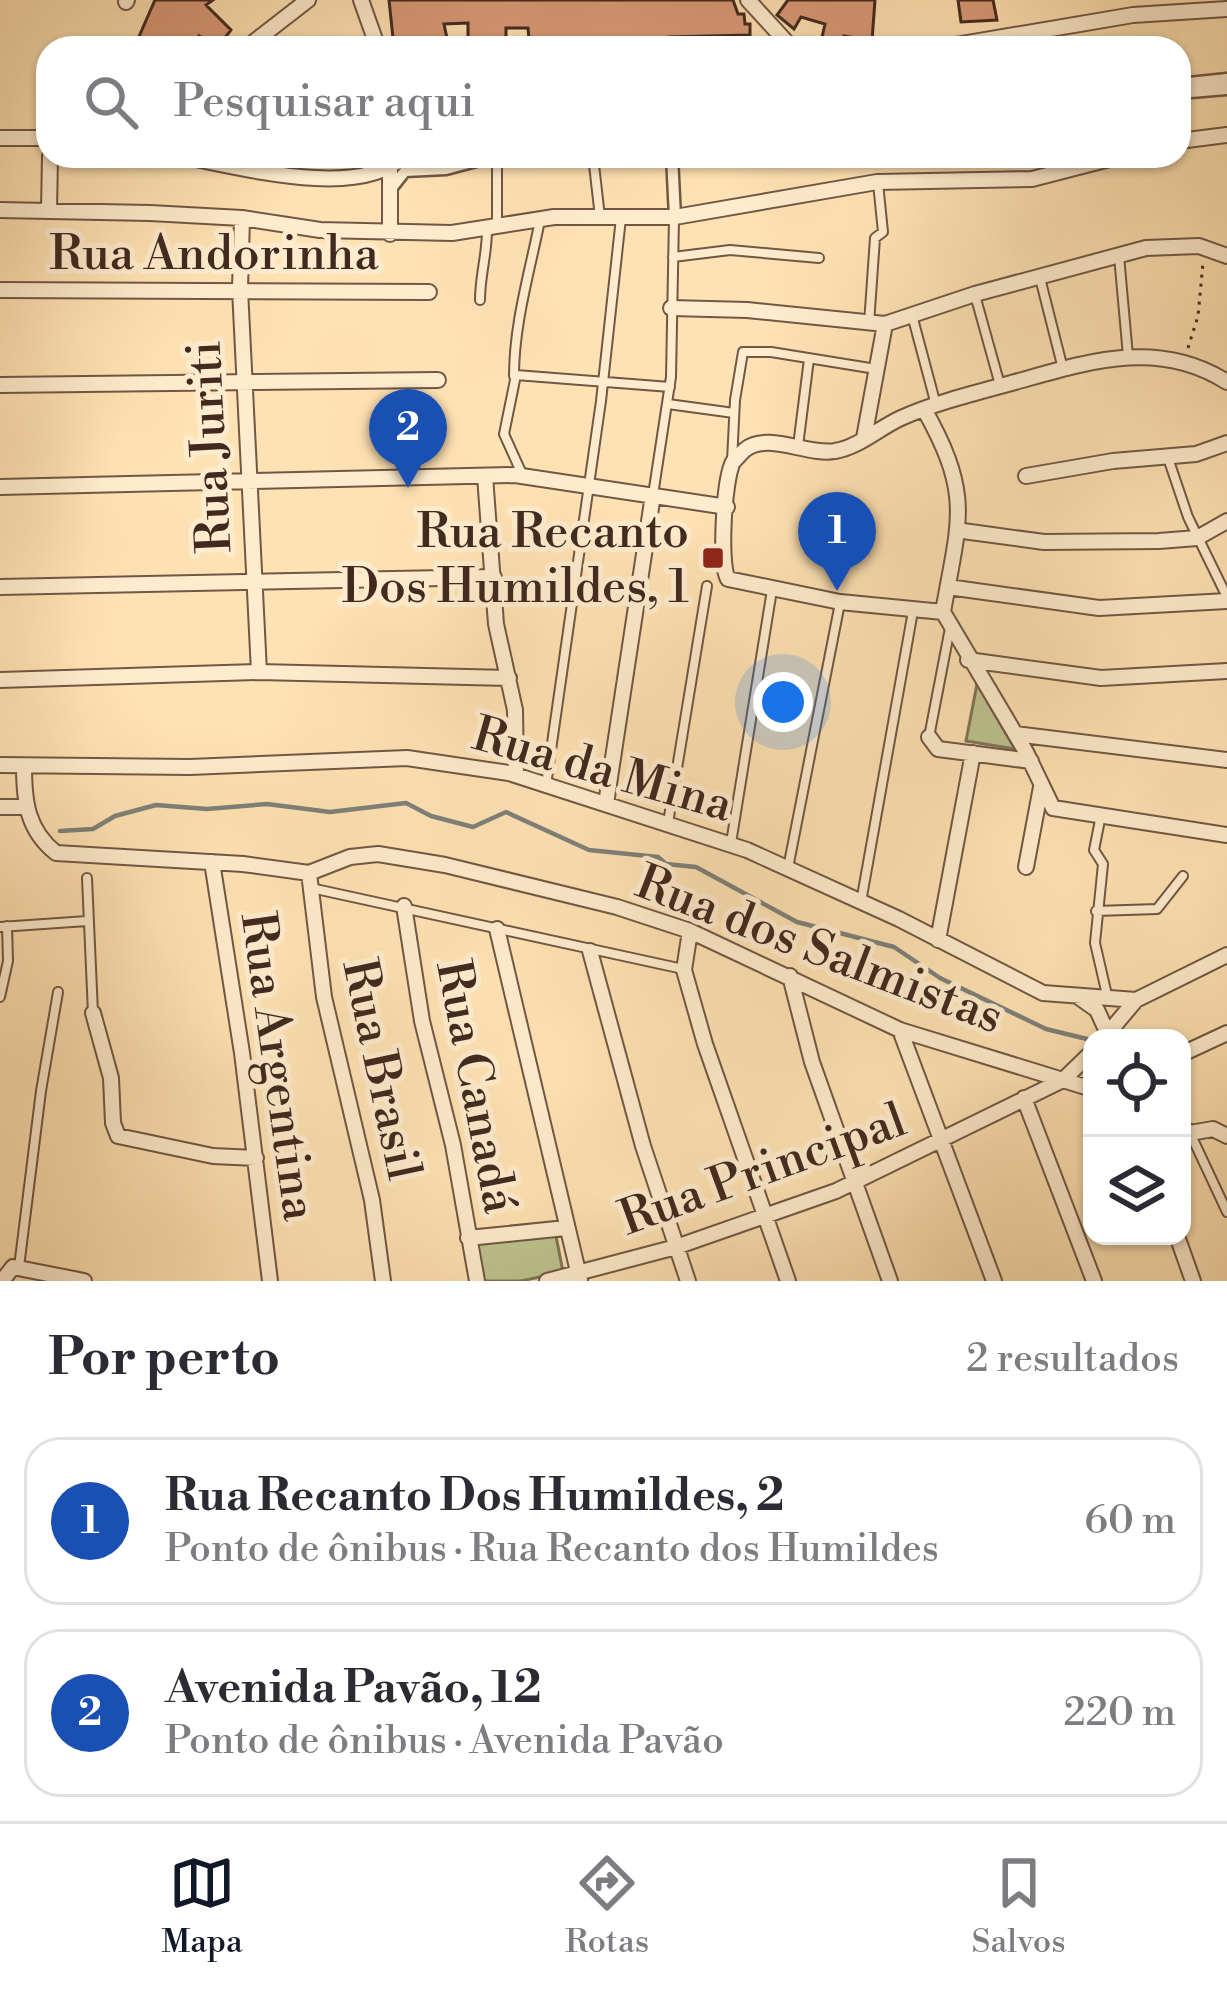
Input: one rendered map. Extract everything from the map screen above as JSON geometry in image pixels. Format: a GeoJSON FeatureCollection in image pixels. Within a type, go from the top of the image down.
{"type":"FeatureCollection","features":[{"type":"Feature","properties":{"kind":"street"},"geometry":{"type":"LineString","coordinates":[[262,36],[308,0]]}},
{"type":"Feature","properties":{"kind":"street"},"geometry":{"type":"LineString","coordinates":[[361,0],[374,36]]}},
{"type":"Feature","properties":{"kind":"street"},"geometry":{"type":"LineString","coordinates":[[748,0],[781,36]]}},
{"type":"Feature","properties":{"kind":"street"},"geometry":{"type":"LineString","coordinates":[[1009,36],[1130,7],[1227,9]]}},
{"type":"Feature","properties":{"kind":"street"},"geometry":{"type":"LineString","coordinates":[[1038,31],[1039,36]]}},
{"type":"Feature","properties":{"kind":"street"},"geometry":{"type":"LineString","coordinates":[[1191,83],[1227,79]]}},
{"type":"Feature","properties":{"kind":"street"},"geometry":{"type":"LineString","coordinates":[[1191,92],[1227,89]]}},
{"type":"Feature","properties":{"kind":"street"},"geometry":{"type":"LineString","coordinates":[[1191,140],[1227,135]]}},
{"type":"Feature","properties":{"kind":"street"},"geometry":{"type":"LineString","coordinates":[[0,138],[36,138]]}},
{"type":"Feature","properties":{"kind":"street"},"geometry":{"type":"LineString","coordinates":[[50,168],[50,211]]}},
{"type":"Feature","properties":{"kind":"street"},"geometry":{"type":"LineString","coordinates":[[257,168],[328,179],[382,168]]}},
{"type":"Feature","properties":{"kind":"street"},"geometry":{"type":"LineString","coordinates":[[390,234],[390,190],[403,168]]}},
{"type":"Feature","properties":{"kind":"street"},"geometry":{"type":"LineString","coordinates":[[390,190],[405,168]]}},
{"type":"Feature","properties":{"kind":"street"},"geometry":{"type":"LineString","coordinates":[[672,168],[674,217]]}},
{"type":"Feature","properties":{"kind":"street"},"geometry":{"type":"LineString","coordinates":[[0,210],[242,218],[390,234],[492,229],[540,219],[674,217],[878,182],[1032,179],[1075,168]]}},
{"type":"Feature","properties":{"kind":"street","name":"Rua Juriti"},"geometry":{"type":"LineString","coordinates":[[242,218],[240,289],[259,672]]}},
{"type":"Feature","properties":{"kind":"street"},"geometry":{"type":"LineString","coordinates":[[671,308],[747,310],[877,324],[975,294],[1172,245],[1227,256]]}},
{"type":"Feature","properties":{"kind":"street","name":"Rua Andorinha"},"geometry":{"type":"LineString","coordinates":[[0,290],[429,292]]}},
{"type":"Feature","properties":{"kind":"street"},"geometry":{"type":"LineString","coordinates":[[865,438],[876,369],[877,324]]}},
{"type":"Feature","properties":{"kind":"street"},"geometry":{"type":"LineString","coordinates":[[947,619],[736,583],[724,575],[732,464],[743,450],[757,443],[831,452],[930,407],[1063,369],[1128,356],[1184,361],[1227,382]]}},
{"type":"Feature","properties":{"kind":"street"},"geometry":{"type":"LineString","coordinates":[[0,385],[438,380]]}},
{"type":"Feature","properties":{"kind":"street"},"geometry":{"type":"LineString","coordinates":[[930,407],[958,488],[947,619],[1031,761],[1040,788],[1054,808],[1227,835]]}},
{"type":"Feature","properties":{"kind":"street"},"geometry":{"type":"LineString","coordinates":[[1026,476],[1214,451],[1227,443]]}},
{"type":"Feature","properties":{"kind":"street"},"geometry":{"type":"LineString","coordinates":[[0,487],[522,475],[727,507]]}},
{"type":"Feature","properties":{"kind":"street"},"geometry":{"type":"LineString","coordinates":[[485,476],[496,624],[518,745],[516,775]]}},
{"type":"Feature","properties":{"kind":"street"},"geometry":{"type":"LineString","coordinates":[[606,804],[653,495]]}},
{"type":"Feature","properties":{"kind":"street"},"geometry":{"type":"LineString","coordinates":[[963,531],[1067,543],[1197,538],[1227,521]]}},
{"type":"Feature","properties":{"kind":"street"},"geometry":{"type":"LineString","coordinates":[[0,587],[494,577]]}},
{"type":"Feature","properties":{"kind":"street"},"geometry":{"type":"LineString","coordinates":[[948,586],[1100,608],[1227,599]]}},
{"type":"Feature","properties":{"kind":"street"},"geometry":{"type":"LineString","coordinates":[[968,660],[1101,678],[1227,671]]}},
{"type":"Feature","properties":{"kind":"street"},"geometry":{"type":"LineString","coordinates":[[0,680],[259,672],[508,678]]}},
{"type":"Feature","properties":{"kind":"street"},"geometry":{"type":"LineString","coordinates":[[1015,734],[1227,760]]}},
{"type":"Feature","properties":{"kind":"street"},"geometry":{"type":"LineString","coordinates":[[929,737],[938,749],[1031,761]]}},
{"type":"Feature","properties":{"kind":"street"},"geometry":{"type":"LineString","coordinates":[[938,940],[973,753]]}},
{"type":"Feature","properties":{"kind":"street","name":"Rua da Mina"},"geometry":{"type":"LineString","coordinates":[[0,765],[190,767],[407,758],[516,775],[668,823],[788,868],[1036,990],[1134,1002]]}},
{"type":"Feature","properties":{"kind":"street"},"geometry":{"type":"LineString","coordinates":[[24,766],[24,807],[56,853],[212,862],[309,880]]}},
{"type":"Feature","properties":{"kind":"street"},"geometry":{"type":"LineString","coordinates":[[1026,867],[1040,788]]}},
{"type":"Feature","properties":{"kind":"street"},"geometry":{"type":"LineString","coordinates":[[0,806],[24,807]]}},
{"type":"Feature","properties":{"kind":"street","name":"Rua dos Salmistas"},"geometry":{"type":"LineString","coordinates":[[309,880],[350,857],[401,856],[616,907],[690,931],[900,1030],[1083,1086]]}},
{"type":"Feature","properties":{"kind":"street","name":"Rua Argentina"},"geometry":{"type":"LineString","coordinates":[[212,862],[270,1281]]}},
{"type":"Feature","properties":{"kind":"street","name":"Rua Brasil"},"geometry":{"type":"LineString","coordinates":[[309,880],[324,997],[372,1200],[383,1281]]}},
{"type":"Feature","properties":{"kind":"street","name":"Rua Canadá"},"geometry":{"type":"LineString","coordinates":[[404,906],[422,1022],[453,1145],[477,1281]]}},
{"type":"Feature","properties":{"kind":"street"},"geometry":{"type":"LineString","coordinates":[[497,929],[580,1278]]}},
{"type":"Feature","properties":{"kind":"street"},"geometry":{"type":"LineString","coordinates":[[690,931],[684,970],[788,1281]]}},
{"type":"Feature","properties":{"kind":"street"},"geometry":{"type":"LineString","coordinates":[[590,951],[607,1022],[688,1281]]}},
{"type":"Feature","properties":{"kind":"street"},"geometry":{"type":"LineString","coordinates":[[1112,1029],[1134,1002],[1227,955]]}},
{"type":"Feature","properties":{"kind":"street"},"geometry":{"type":"LineString","coordinates":[[790,976],[812,1062],[890,1281]]}},
{"type":"Feature","properties":{"kind":"street"},"geometry":{"type":"LineString","coordinates":[[1080,998],[1096,1010],[1103,1029]]}},
{"type":"Feature","properties":{"kind":"street"},"geometry":{"type":"LineString","coordinates":[[93,1013],[111,1078],[118,1136],[213,1156],[256,1158]]}},
{"type":"Feature","properties":{"kind":"street"},"geometry":{"type":"LineString","coordinates":[[900,1030],[994,1281]]}},
{"type":"Feature","properties":{"kind":"street"},"geometry":{"type":"LineString","coordinates":[[1191,1050],[1227,1033]]}},
{"type":"Feature","properties":{"kind":"street"},"geometry":{"type":"LineString","coordinates":[[1064,1080],[1083,1061]]}},
{"type":"Feature","properties":{"kind":"street","name":"Rua Principal"},"geometry":{"type":"LineString","coordinates":[[547,1281],[580,1278],[765,1218],[856,1182],[1064,1080]]}},
{"type":"Feature","properties":{"kind":"street"},"geometry":{"type":"LineString","coordinates":[[1024,1098],[1094,1281]]}},
{"type":"Feature","properties":{"kind":"street"},"geometry":{"type":"LineString","coordinates":[[1191,1130],[1213,1129],[1227,1136]]}},
{"type":"Feature","properties":{"kind":"street","name":"Rua Principal"},"geometry":{"type":"LineString","coordinates":[[468,1238],[566,1228]]}},
{"type":"Feature","properties":{"kind":"street"},"geometry":{"type":"LineString","coordinates":[[1180,1245],[1193,1281]]}},
{"type":"Feature","properties":{"kind":"street"},"geometry":{"type":"LineString","coordinates":[[2,1280],[8,1270],[19,1268],[84,1281]]}},
{"type":"Feature","properties":{"kind":"lane"},"geometry":{"type":"LineString","coordinates":[[480,300],[480,272],[492,229],[495,168]]}},
{"type":"Feature","properties":{"kind":"lane"},"geometry":{"type":"LineString","coordinates":[[594,168],[600,217]]}},
{"type":"Feature","properties":{"kind":"lane"},"geometry":{"type":"LineString","coordinates":[[877,324],[874,238],[883,232],[878,182]]}},
{"type":"Feature","properties":{"kind":"lane"},"geometry":{"type":"LineString","coordinates":[[653,495],[670,387],[674,217]]}},
{"type":"Feature","properties":{"kind":"lane"},"geometry":{"type":"LineString","coordinates":[[546,786],[603,383],[621,218]]}},
{"type":"Feature","properties":{"kind":"lane"},"geometry":{"type":"LineString","coordinates":[[522,475],[504,434],[518,376],[518,320],[527,296],[540,219]]}},
{"type":"Feature","properties":{"kind":"lane"},"geometry":{"type":"LineString","coordinates":[[673,256],[730,250],[819,258]]}},
{"type":"Feature","properties":{"kind":"lane"},"geometry":{"type":"LineString","coordinates":[[1119,256],[1128,356]]}},
{"type":"Feature","properties":{"kind":"lane"},"geometry":{"type":"LineString","coordinates":[[1040,278],[1063,369]]}},
{"type":"Feature","properties":{"kind":"lane"},"geometry":{"type":"LineString","coordinates":[[975,294],[1000,386]]}},
{"type":"Feature","properties":{"kind":"lane"},"geometry":{"type":"LineString","coordinates":[[912,314],[930,407]]}},
{"type":"Feature","properties":{"kind":"lane"},"geometry":{"type":"LineString","coordinates":[[732,464],[743,352],[876,369]]}},
{"type":"Feature","properties":{"kind":"lane"},"geometry":{"type":"LineString","coordinates":[[798,450],[809,358]]}},
{"type":"Feature","properties":{"kind":"lane"},"geometry":{"type":"LineString","coordinates":[[518,376],[670,387]]}},
{"type":"Feature","properties":{"kind":"lane"},"geometry":{"type":"LineString","coordinates":[[668,404],[734,413]]}},
{"type":"Feature","properties":{"kind":"lane"},"geometry":{"type":"LineString","coordinates":[[1168,458],[1197,538],[1227,599]]}},
{"type":"Feature","properties":{"kind":"lane"},"geometry":{"type":"LineString","coordinates":[[668,823],[707,586]]}},
{"type":"Feature","properties":{"kind":"lane"},"geometry":{"type":"LineString","coordinates":[[731,845],[772,590]]}},
{"type":"Feature","properties":{"kind":"lane"},"geometry":{"type":"LineString","coordinates":[[788,868],[840,602]]}},
{"type":"Feature","properties":{"kind":"lane"},"geometry":{"type":"LineString","coordinates":[[861,902],[914,611]]}},
{"type":"Feature","properties":{"kind":"lane"},"geometry":{"type":"LineString","coordinates":[[929,737],[947,619]]}},
{"type":"Feature","properties":{"kind":"lane"},"geometry":{"type":"LineString","coordinates":[[1101,815],[1094,850],[1103,864],[1095,943],[1108,997]]}},
{"type":"Feature","properties":{"kind":"lane"},"geometry":{"type":"LineString","coordinates":[[1096,911],[1157,909],[1183,876]]}},
{"type":"Feature","properties":{"kind":"lane"},"geometry":{"type":"LineString","coordinates":[[87,878],[93,1013]]}},
{"type":"Feature","properties":{"kind":"lane"},"geometry":{"type":"LineString","coordinates":[[309,880],[497,929],[684,970]]}},
{"type":"Feature","properties":{"kind":"lane"},"geometry":{"type":"LineString","coordinates":[[0,997],[8,962],[4,927],[87,921]]}},
{"type":"Feature","properties":{"kind":"lane"},"geometry":{"type":"LineString","coordinates":[[19,1268],[40,1091],[58,992]]}},
{"type":"Feature","properties":{"kind":"lane"},"geometry":{"type":"LineString","coordinates":[[1190,1137],[1227,1212]]}},
{"type":"Feature","properties":{"kind":"path"},"geometry":{"type":"LineString","coordinates":[[1184,361],[1198,316],[1199,280],[1208,249]]}},
{"type":"Feature","properties":{"kind":"green space"},"geometry":{"type":"Polygon","coordinates":[[[977,684],[1015,749],[966,741],[977,684]]]}},
{"type":"Feature","properties":{"kind":"green space"},"geometry":{"type":"Polygon","coordinates":[[[555,1231],[563,1272],[521,1281],[482,1281],[474,1241],[555,1231]]]}},
{"type":"Feature","properties":{"kind":"building"},"geometry":{"type":"Polygon","coordinates":[[[155,0],[213,0],[206,5],[231,30],[226,36],[139,36],[155,0]]]}},
{"type":"Feature","properties":{"kind":"building"},"geometry":{"type":"Polygon","coordinates":[[[389,0],[733,0],[745,24],[750,24],[750,35],[529,36],[528,28],[506,28],[506,36],[468,36],[468,23],[444,24],[446,36],[393,36],[389,0]]]}},
{"type":"Feature","properties":{"kind":"building"},"geometry":{"type":"Polygon","coordinates":[[[788,0],[875,0],[872,36],[822,36],[825,24],[801,17],[794,29],[777,15],[788,0]]]}},
{"type":"Feature","properties":{"kind":"building"},"geometry":{"type":"Polygon","coordinates":[[[958,0],[993,0],[997,20],[961,22],[958,0]]]}},
{"type":"Feature","properties":{"kind":"waterway"},"geometry":{"type":"LineString","coordinates":[[60,831],[93,829],[115,816],[156,805],[207,809],[267,804],[330,812],[406,803],[431,816],[473,827],[506,812],[589,850],[658,857],[666,864],[696,867],[797,922],[894,947],[940,978],[1046,1029],[1083,1038]]}},
{"type":"Feature","properties":{"kind":"place","name":"Avenida Pavão, 12"},"geometry":{"type":"Point","coordinates":[408,488]}},
{"type":"Feature","properties":{"kind":"place","name":"Rua Recanto Dos Humildes, 1"},"geometry":{"type":"Point","coordinates":[713,558]}},
{"type":"Feature","properties":{"kind":"place","name":"Rua Recanto Dos Humildes, 2"},"geometry":{"type":"Point","coordinates":[837,591]}}]}
